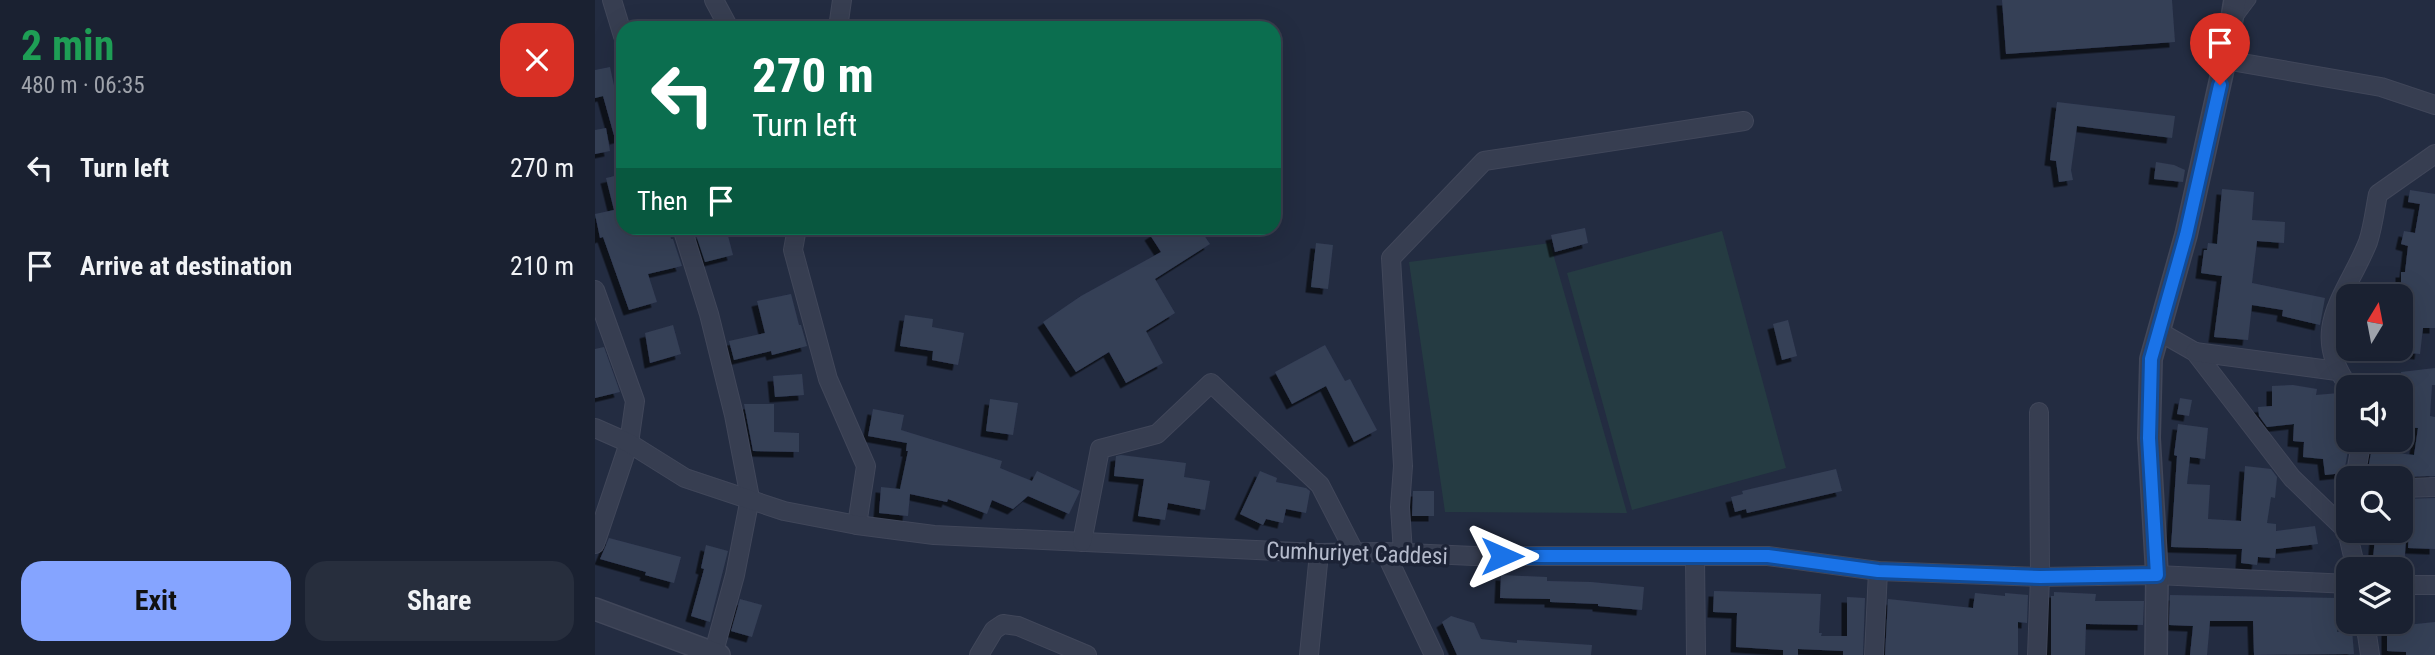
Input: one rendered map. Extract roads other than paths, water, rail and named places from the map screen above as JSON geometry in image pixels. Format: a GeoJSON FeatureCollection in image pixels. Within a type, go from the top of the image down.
{"type":"FeatureCollection","features":[{"type":"Feature","properties":{"kind":"street"},"geometry":{"type":"LineString","coordinates":[[612,0],[618,21]]}},
{"type":"Feature","properties":{"kind":"street"},"geometry":{"type":"LineString","coordinates":[[714,0],[725,21]]}},
{"type":"Feature","properties":{"kind":"street"},"geometry":{"type":"LineString","coordinates":[[839,21],[842,0]]}},
{"type":"Feature","properties":{"kind":"street"},"geometry":{"type":"LineString","coordinates":[[2155,655],[2157,575],[2149,438],[2151,359],[2186,235],[2225,60],[2235,0]]}},
{"type":"Feature","properties":{"kind":"street"},"geometry":{"type":"LineString","coordinates":[[2225,60],[2381,87],[2435,105]]}},
{"type":"Feature","properties":{"kind":"street"},"geometry":{"type":"LineString","coordinates":[[1434,655],[1394,552],[1403,466],[1391,258],[1484,161],[1744,121]]}},
{"type":"Feature","properties":{"kind":"street"},"geometry":{"type":"LineString","coordinates":[[2340,375],[2329,328],[2369,240],[2378,194],[2435,154]]}},
{"type":"Feature","properties":{"kind":"street"},"geometry":{"type":"LineString","coordinates":[[595,609],[715,654],[735,575],[750,498],[734,415],[709,314],[684,235]]}},
{"type":"Feature","properties":{"kind":"street"},"geometry":{"type":"LineString","coordinates":[[796,235],[793,250],[828,379],[866,466],[857,525]]}},
{"type":"Feature","properties":{"kind":"street"},"geometry":{"type":"LineString","coordinates":[[595,290],[635,401],[629,443],[595,544]]}},
{"type":"Feature","properties":{"kind":"street"},"geometry":{"type":"LineString","coordinates":[[2158,331],[2195,352],[2337,371]]}},
{"type":"Feature","properties":{"kind":"street"},"geometry":{"type":"LineString","coordinates":[[2195,352],[2292,478],[2336,515]]}},
{"type":"Feature","properties":{"kind":"street"},"geometry":{"type":"LineString","coordinates":[[1082,542],[1100,449],[1157,434],[1211,383],[1319,485],[1355,553]]}},
{"type":"Feature","properties":{"kind":"street"},"geometry":{"type":"LineString","coordinates":[[2037,655],[2040,577],[2039,412]]}},
{"type":"Feature","properties":{"kind":"street","name":"Cumhuriyet Caddesi"},"geometry":{"type":"LineString","coordinates":[[595,428],[629,443],[685,478],[784,511],[857,525],[934,535],[1319,553],[1768,556],[1878,571],[2040,577],[2157,575],[2336,583]]}},
{"type":"Feature","properties":{"kind":"street"},"geometry":{"type":"LineString","coordinates":[[2413,488],[2435,487]]}},
{"type":"Feature","properties":{"kind":"street"},"geometry":{"type":"LineString","coordinates":[[1310,655],[1319,553]]}},
{"type":"Feature","properties":{"kind":"street"},"geometry":{"type":"LineString","coordinates":[[1695,556],[1696,655]]}},
{"type":"Feature","properties":{"kind":"street"},"geometry":{"type":"LineString","coordinates":[[1874,655],[1878,571]]}},
{"type":"Feature","properties":{"kind":"street"},"geometry":{"type":"LineString","coordinates":[[2413,585],[2435,584]]}},
{"type":"Feature","properties":{"kind":"street"},"geometry":{"type":"LineString","coordinates":[[979,655],[994,630],[1003,624],[1018,626],[1087,655]]}},
{"type":"Feature","properties":{"kind":"street"},"geometry":{"type":"LineString","coordinates":[[2367,634],[2370,655]]}},
{"type":"Feature","properties":{"kind":"lane"},"geometry":{"type":"LineString","coordinates":[[2230,29],[2251,0]]}}]}
